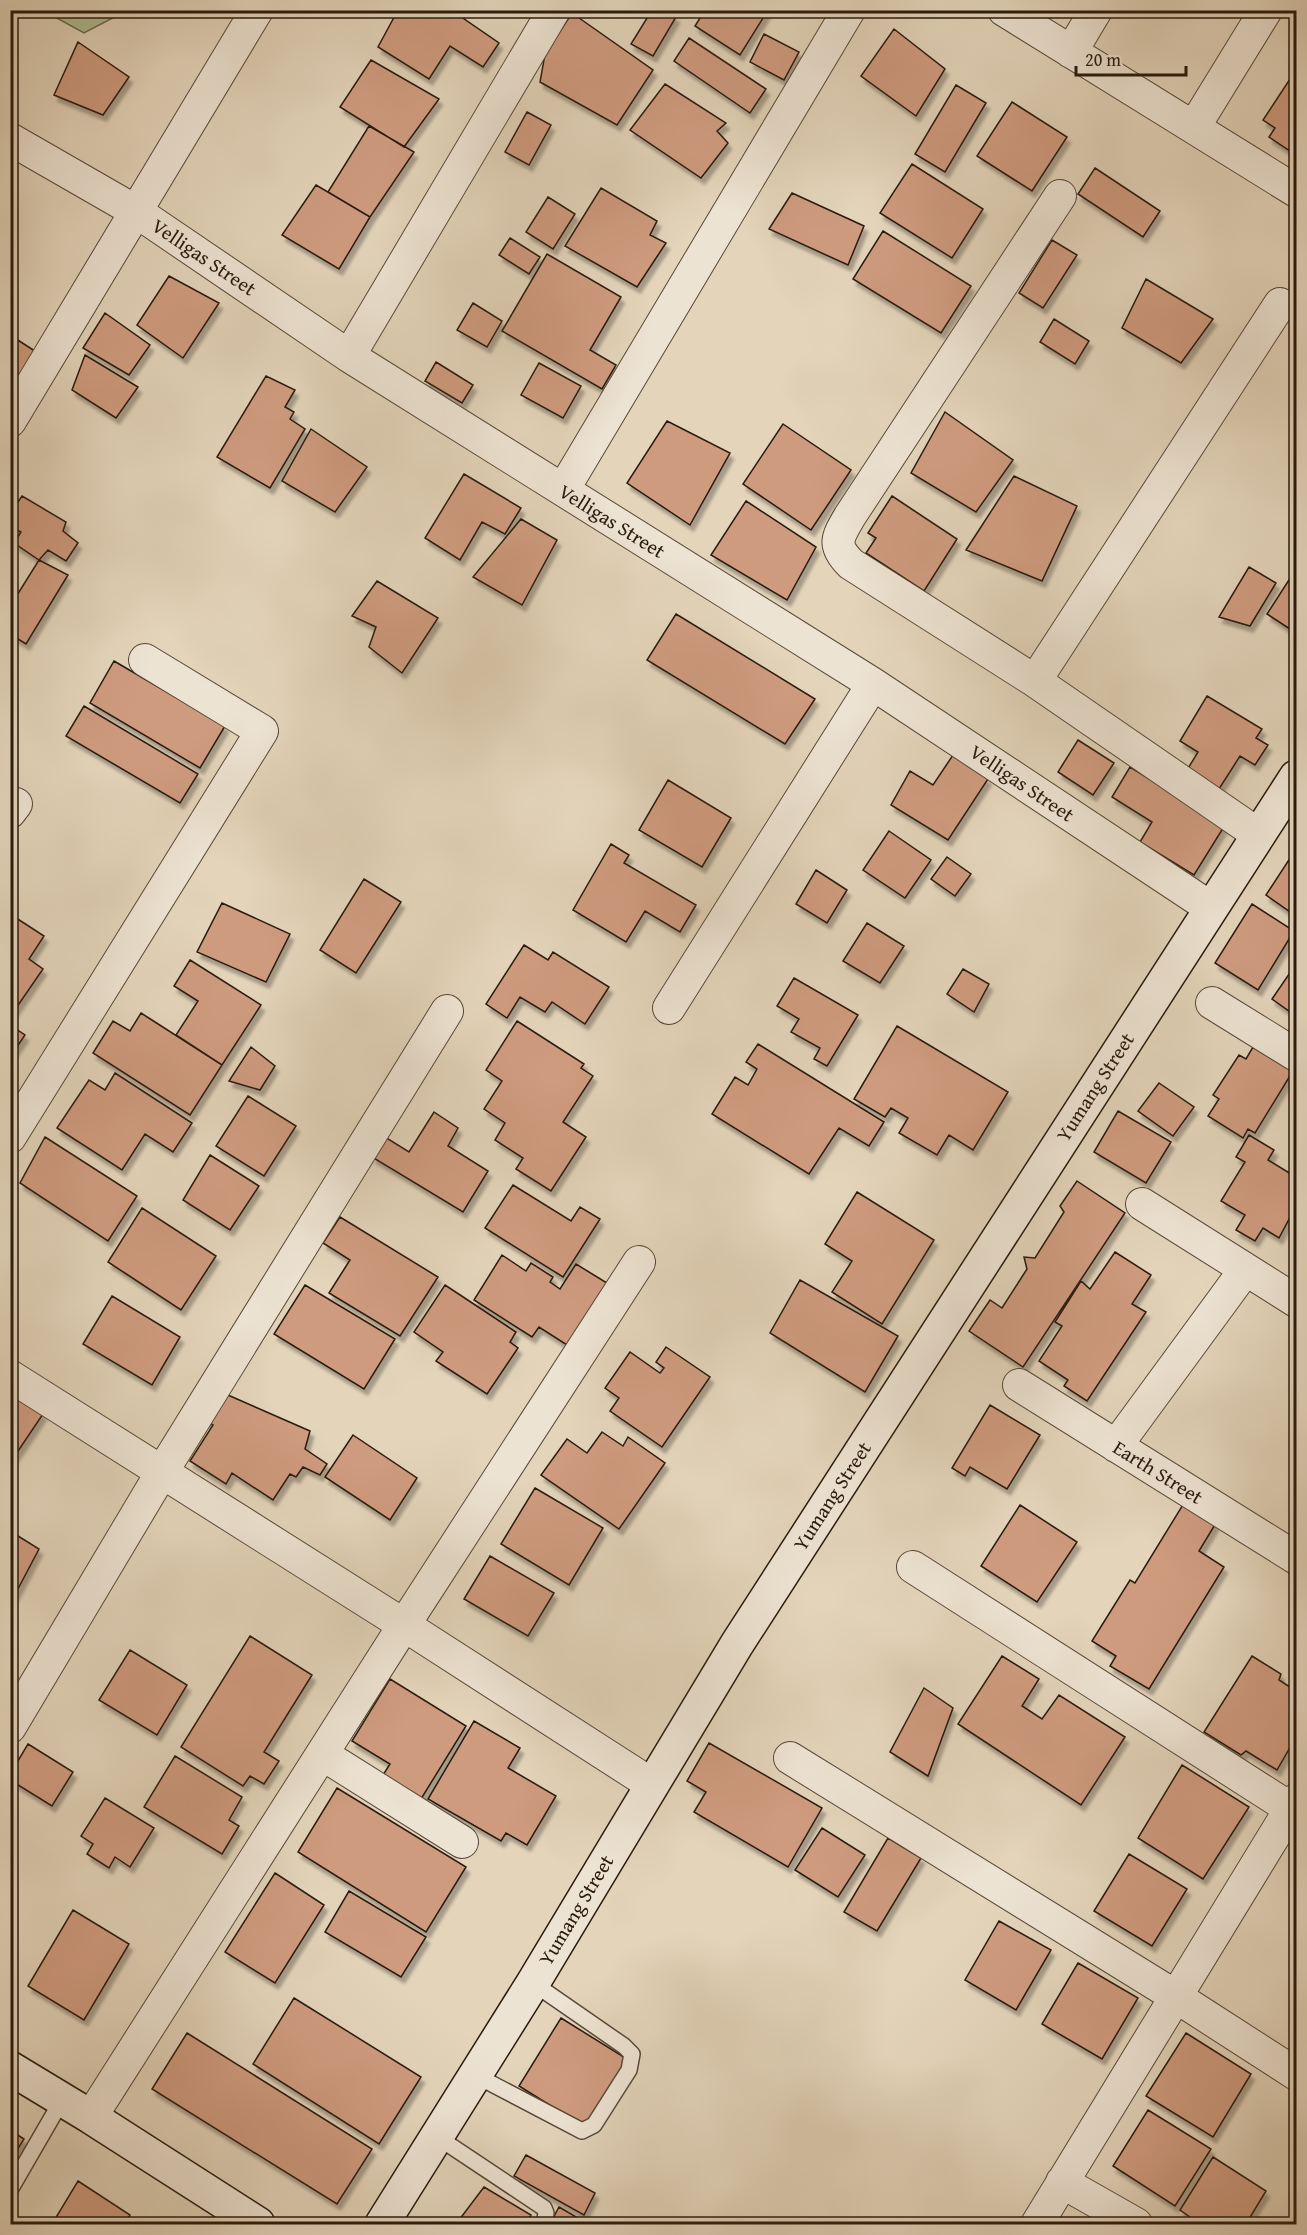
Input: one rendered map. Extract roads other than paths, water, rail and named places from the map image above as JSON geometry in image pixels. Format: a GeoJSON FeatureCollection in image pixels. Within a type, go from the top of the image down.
{"type":"FeatureCollection","features":[{"type":"Feature","properties":{"kind":"main road","name":"Yumang Street"},"geometry":{"type":"LineString","coordinates":[[382,2224],[533,1983],[737,1644],[1296,777]]}},
{"type":"Feature","properties":{"kind":"main road"},"geometry":{"type":"LineString","coordinates":[[10,2068],[258,2224]]}},
{"type":"Feature","properties":{"kind":"street"},"geometry":{"type":"LineString","coordinates":[[10,421],[257,10]]}},
{"type":"Feature","properties":{"kind":"street"},"geometry":{"type":"LineString","coordinates":[[349,356],[554,10]]}},
{"type":"Feature","properties":{"kind":"street"},"geometry":{"type":"LineString","coordinates":[[563,490],[849,10]]}},
{"type":"Feature","properties":{"kind":"street"},"geometry":{"type":"LineString","coordinates":[[1004,10],[1296,191]]}},
{"type":"Feature","properties":{"kind":"street"},"geometry":{"type":"LineString","coordinates":[[1071,52],[1096,10]]}},
{"type":"Feature","properties":{"kind":"street"},"geometry":{"type":"LineString","coordinates":[[1194,127],[1266,10]]}},
{"type":"Feature","properties":{"kind":"street","name":"Velligas Street"},"geometry":{"type":"LineString","coordinates":[[10,139],[137,212],[349,356],[873,684],[1211,908]]}},
{"type":"Feature","properties":{"kind":"street"},"geometry":{"type":"LineString","coordinates":[[1060,196],[850,516],[841,531],[837,544],[841,554],[851,564],[1035,681],[1259,835]]}},
{"type":"Feature","properties":{"kind":"street"},"geometry":{"type":"LineString","coordinates":[[1035,681],[1280,304]]}},
{"type":"Feature","properties":{"kind":"street"},"geometry":{"type":"LineString","coordinates":[[10,1137],[262,731],[145,660]]}},
{"type":"Feature","properties":{"kind":"street"},"geometry":{"type":"LineString","coordinates":[[669,1008],[873,684]]}},
{"type":"Feature","properties":{"kind":"street"},"geometry":{"type":"LineString","coordinates":[[1212,1004],[1296,1055]]}},
{"type":"Feature","properties":{"kind":"street"},"geometry":{"type":"LineString","coordinates":[[10,1727],[162,1472],[447,1011]]}},
{"type":"Feature","properties":{"kind":"street"},"geometry":{"type":"LineString","coordinates":[[1142,1204],[1296,1301]]}},
{"type":"Feature","properties":{"kind":"street"},"geometry":{"type":"LineString","coordinates":[[91,2117],[404,1625],[639,1262]]}},
{"type":"Feature","properties":{"kind":"street"},"geometry":{"type":"LineString","coordinates":[[1116,1446],[1245,1270]]}},
{"type":"Feature","properties":{"kind":"street"},"geometry":{"type":"LineString","coordinates":[[10,1376],[651,1784]]}},
{"type":"Feature","properties":{"kind":"street","name":"Earth Street"},"geometry":{"type":"LineString","coordinates":[[1019,1385],[1296,1558]]}},
{"type":"Feature","properties":{"kind":"street"},"geometry":{"type":"LineString","coordinates":[[913,1568],[1295,1807],[1175,1996],[1037,2224]]}},
{"type":"Feature","properties":{"kind":"street"},"geometry":{"type":"LineString","coordinates":[[322,1754],[462,1842]]}},
{"type":"Feature","properties":{"kind":"street"},"geometry":{"type":"LineString","coordinates":[[790,1758],[1175,1996],[1296,2074]]}},
{"type":"Feature","properties":{"kind":"street"},"geometry":{"type":"LineString","coordinates":[[1062,2182],[1136,2224]]}},
{"type":"Feature","properties":{"kind":"lane"},"geometry":{"type":"LineString","coordinates":[[475,2075],[582,2131],[594,2125],[629,2070],[632,2054],[624,2046],[533,1983]]}},
{"type":"Feature","properties":{"kind":"lane"},"geometry":{"type":"LineString","coordinates":[[10,2190],[62,2100]]}},
{"type":"Feature","properties":{"kind":"lane"},"geometry":{"type":"LineString","coordinates":[[436,2136],[544,2208],[546,2213],[544,2224]]}}]}
